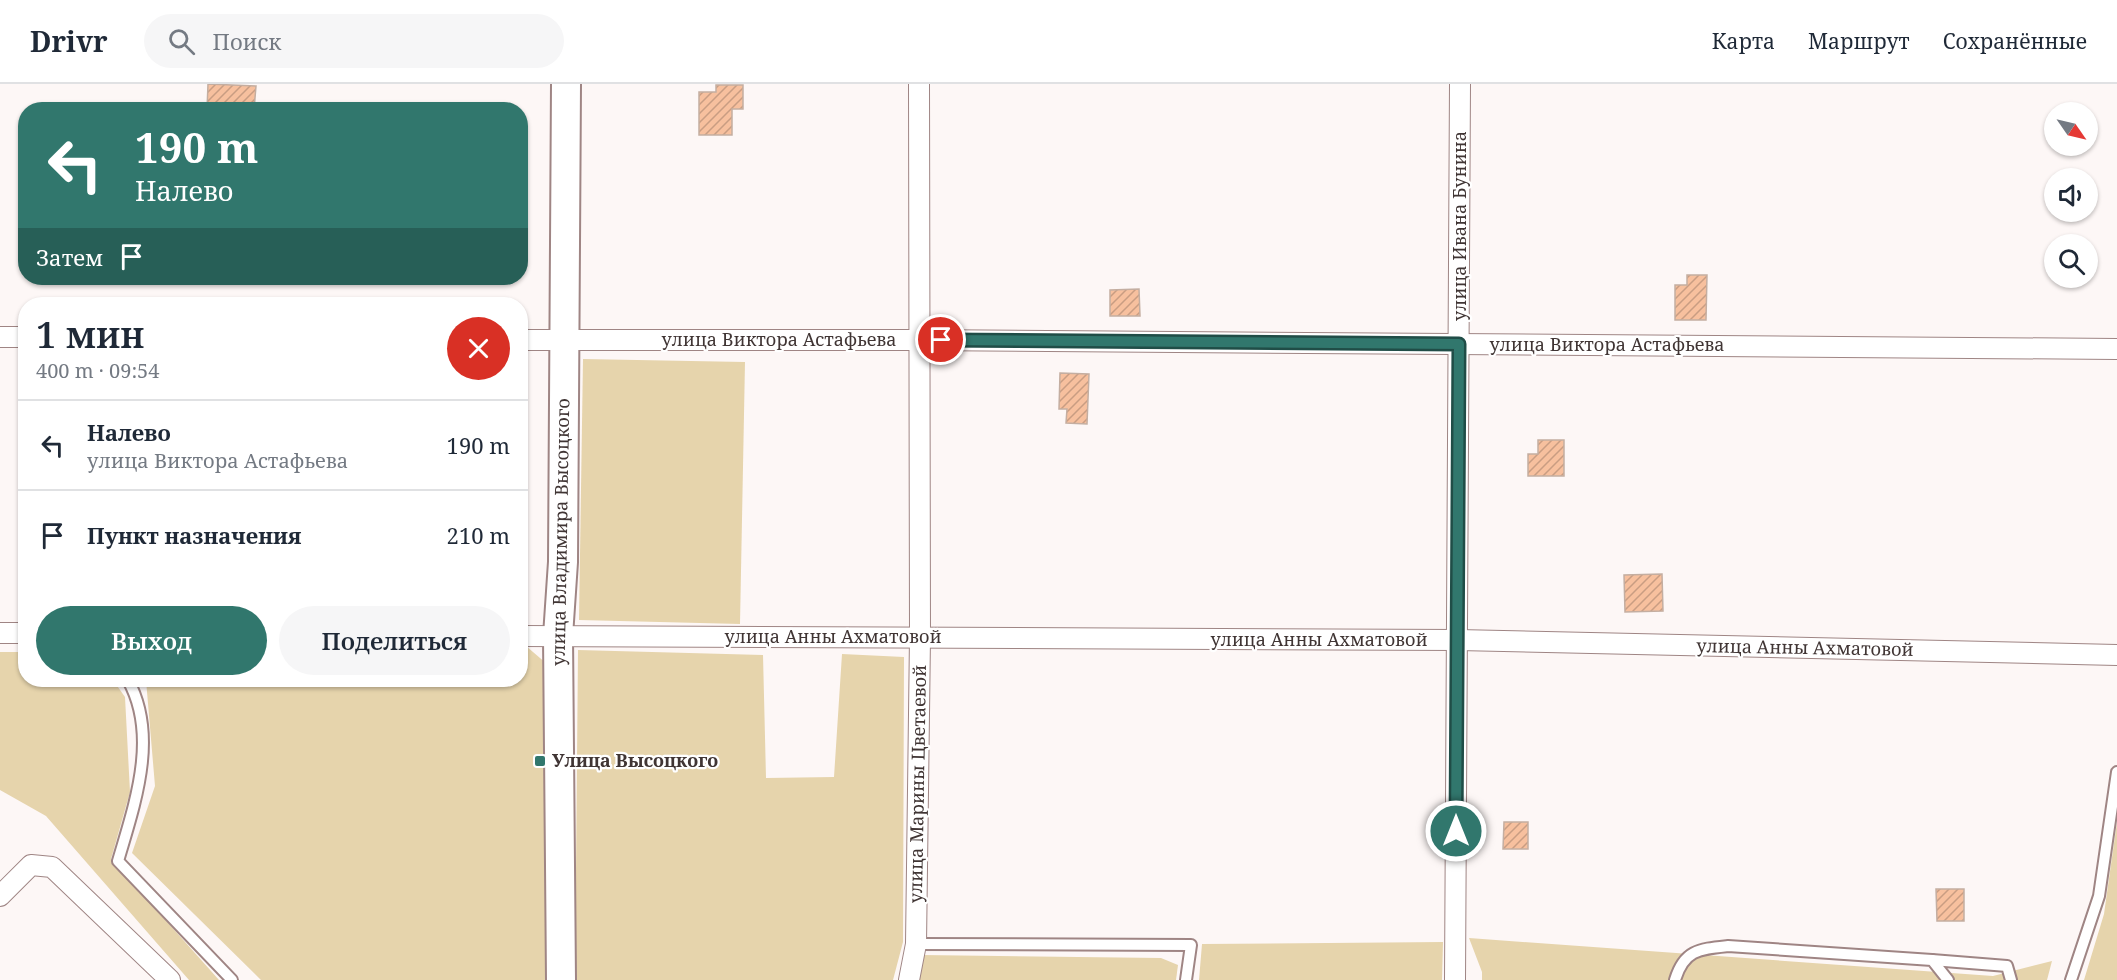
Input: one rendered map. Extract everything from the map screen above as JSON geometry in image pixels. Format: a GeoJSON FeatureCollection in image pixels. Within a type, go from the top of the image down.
{"type":"FeatureCollection","features":[{"type":"Feature","properties":{"kind":"street","name":"улица Владимира Высоцкого"},"geometry":{"type":"LineString","coordinates":[[561,980],[558,636],[563,562],[562,340],[566,84]]}},
{"type":"Feature","properties":{"kind":"street","name":"улица Марины Цветаевой"},"geometry":{"type":"LineString","coordinates":[[909,980],[916,944],[920,637],[919,84]]}},
{"type":"Feature","properties":{"kind":"street","name":"улица Ивана Бунина"},"geometry":{"type":"LineString","coordinates":[[1455,980],[1460,84]]}},
{"type":"Feature","properties":{"kind":"street"},"geometry":{"type":"LineString","coordinates":[[0,337],[18,337]]}},
{"type":"Feature","properties":{"kind":"street","name":"улица Виктора Астафьева"},"geometry":{"type":"LineString","coordinates":[[528,340],[918,340],[2117,349]]}},
{"type":"Feature","properties":{"kind":"street"},"geometry":{"type":"LineString","coordinates":[[0,633],[18,633]]}},
{"type":"Feature","properties":{"kind":"street","name":"улица Анны Ахматовой"},"geometry":{"type":"LineString","coordinates":[[528,636],[1458,640],[2117,656]]}},
{"type":"Feature","properties":{"kind":"street"},"geometry":{"type":"LineString","coordinates":[[0,896],[31,865],[52,867],[170,980]]}},
{"type":"Feature","properties":{"kind":"lane"},"geometry":{"type":"LineString","coordinates":[[132,687],[138,698],[144,741],[137,797],[118,861],[232,980]]}},
{"type":"Feature","properties":{"kind":"lane"},"geometry":{"type":"LineString","coordinates":[[2071,980],[2099,896],[2117,772]]}},
{"type":"Feature","properties":{"kind":"lane"},"geometry":{"type":"LineString","coordinates":[[916,944],[1191,945],[1186,980]]}},
{"type":"Feature","properties":{"kind":"lane"},"geometry":{"type":"LineString","coordinates":[[1675,980],[1680,963],[1699,949],[1728,946],[2007,966],[2011,980]]}},
{"type":"Feature","properties":{"kind":"lane"},"geometry":{"type":"LineString","coordinates":[[1932,960],[1948,980]]}},
{"type":"Feature","properties":{"kind":"shaded area"},"geometry":{"type":"Polygon","coordinates":[[[583,359],[745,362],[740,624],[579,620],[583,359]]]}},
{"type":"Feature","properties":{"kind":"shaded area"},"geometry":{"type":"Polygon","coordinates":[[[528,648],[547,664],[547,980],[261,980],[132,853],[155,786],[147,687],[528,687],[528,648]]]}},
{"type":"Feature","properties":{"kind":"shaded area"},"geometry":{"type":"Polygon","coordinates":[[[578,650],[763,655],[766,778],[834,777],[842,654],[904,657],[903,942],[893,980],[575,980],[578,650]]]}},
{"type":"Feature","properties":{"kind":"shaded area"},"geometry":{"type":"Polygon","coordinates":[[[0,652],[18,652],[18,687],[118,687],[125,697],[130,792],[111,859],[219,980],[189,980],[46,816],[0,790],[0,652]]]}},
{"type":"Feature","properties":{"kind":"shaded area"},"geometry":{"type":"Polygon","coordinates":[[[2117,822],[2117,980],[2084,980],[2104,914],[2117,822]]]}},
{"type":"Feature","properties":{"kind":"shaded area"},"geometry":{"type":"Polygon","coordinates":[[[1469,938],[1993,976],[2052,961],[2047,980],[1482,980],[1482,972],[1469,938]]]}},
{"type":"Feature","properties":{"kind":"shaded area"},"geometry":{"type":"Polygon","coordinates":[[[1443,942],[1442,980],[1199,980],[1202,944],[1443,942]]]}},
{"type":"Feature","properties":{"kind":"shaded area"},"geometry":{"type":"Polygon","coordinates":[[[922,955],[1161,958],[1178,965],[1176,980],[918,980],[922,955]]]}},
{"type":"Feature","properties":{"kind":"building"},"geometry":{"type":"Polygon","coordinates":[[[208,84],[256,86],[255,102],[207,102],[208,84]]]}},
{"type":"Feature","properties":{"kind":"building"},"geometry":{"type":"Polygon","coordinates":[[[716,85],[743,85],[743,109],[732,109],[732,135],[699,135],[699,92],[716,92],[716,85]]]}},
{"type":"Feature","properties":{"kind":"building"},"geometry":{"type":"Polygon","coordinates":[[[1687,275],[1707,275],[1706,320],[1675,320],[1675,285],[1687,285],[1687,275]]]}},
{"type":"Feature","properties":{"kind":"building"},"geometry":{"type":"Polygon","coordinates":[[[1139,289],[1140,316],[1110,316],[1110,290],[1139,289]]]}},
{"type":"Feature","properties":{"kind":"building"},"geometry":{"type":"Polygon","coordinates":[[[1060,373],[1089,374],[1087,424],[1066,423],[1067,409],[1059,409],[1060,373]]]}},
{"type":"Feature","properties":{"kind":"building"},"geometry":{"type":"Polygon","coordinates":[[[1538,440],[1564,440],[1564,476],[1528,476],[1528,454],[1538,454],[1538,440]]]}},
{"type":"Feature","properties":{"kind":"building"},"geometry":{"type":"Polygon","coordinates":[[[1662,574],[1663,611],[1625,612],[1624,575],[1662,574]]]}},
{"type":"Feature","properties":{"kind":"building"},"geometry":{"type":"Polygon","coordinates":[[[1504,822],[1528,822],[1528,849],[1503,849],[1504,822]]]}},
{"type":"Feature","properties":{"kind":"building"},"geometry":{"type":"Polygon","coordinates":[[[1936,889],[1964,889],[1964,921],[1937,921],[1936,889]]]}},
{"type":"Feature","properties":{"kind":"place","name":"Улица Высоцкого"},"geometry":{"type":"Point","coordinates":[540,761]}},
{"type":"Feature","properties":{"kind":"route"},"geometry":{"type":"LineString","coordinates":[[941,340],[1459,344],[1456,831]]}}]}
